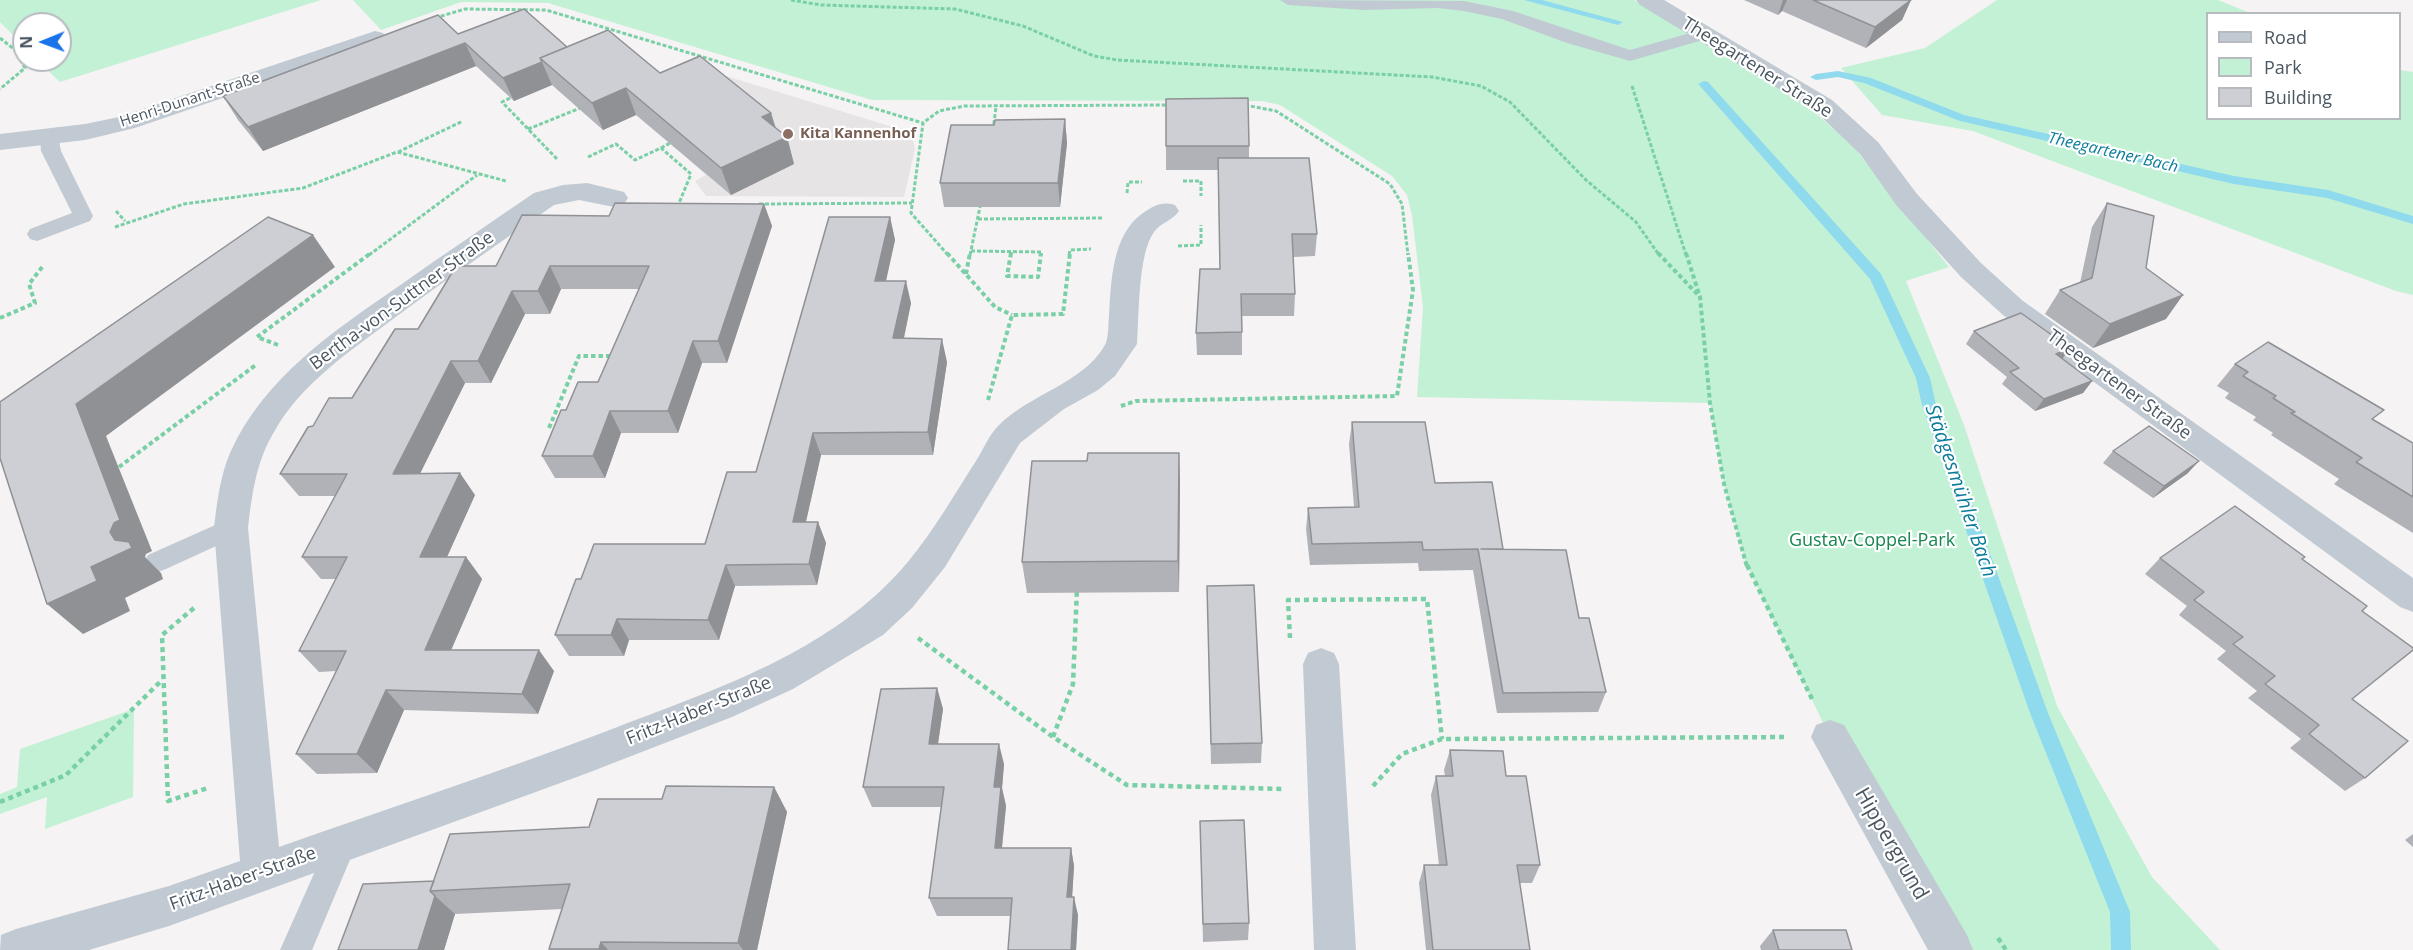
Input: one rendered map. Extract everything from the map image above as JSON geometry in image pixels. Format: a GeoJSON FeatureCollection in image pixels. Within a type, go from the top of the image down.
{"type":"FeatureCollection","features":[{"type":"Feature","properties":{"kind":"street","name":"Theegartener Straße"},"geometry":{"type":"LineString","coordinates":[[1648,0],[1823,105],[1869,148],[1907,200],[1963,261],[2013,308],[2413,597]]}},
{"type":"Feature","properties":{"kind":"street","name":"Henri-Dunant-Straße"},"geometry":{"type":"LineString","coordinates":[[0,142],[85,132],[126,123],[375,38]]}},
{"type":"Feature","properties":{"kind":"street","name":"Bertha-von-Suttner-Straße"},"geometry":{"type":"LineString","coordinates":[[261,872],[231,528],[234,489],[245,455],[278,400],[308,369],[433,276],[544,199],[565,191],[582,189],[614,198]]}},
{"type":"Feature","properties":{"kind":"street","name":"Fritz-Haber-Straße"},"geometry":{"type":"LineString","coordinates":[[16,950],[169,906],[571,762],[719,705],[790,672],[870,624],[899,598],[933,556],[1009,435],[1053,401],[1087,382],[1104,368],[1122,344],[1126,279],[1134,246],[1142,227],[1165,191]]}},
{"type":"Feature","properties":{"kind":"street"},"geometry":{"type":"LineString","coordinates":[[1321,664],[1335,950]]}},
{"type":"Feature","properties":{"kind":"street","name":"Hippergrund"},"geometry":{"type":"LineString","coordinates":[[1830,737],[1952,950]]}},
{"type":"Feature","properties":{"kind":"lane"},"geometry":{"type":"LineString","coordinates":[[1288,0],[1365,5],[1438,3],[1464,6],[1507,15],[1573,39],[1630,56],[1704,34]]}},
{"type":"Feature","properties":{"kind":"lane"},"geometry":{"type":"LineString","coordinates":[[37,234],[83,216],[51,151],[50,136]]}},
{"type":"Feature","properties":{"kind":"lane"},"geometry":{"type":"LineString","coordinates":[[157,562],[231,528]]}},
{"type":"Feature","properties":{"kind":"lane"},"geometry":{"type":"LineString","coordinates":[[296,950],[342,843]]}},
{"type":"Feature","properties":{"kind":"path"},"geometry":{"type":"LineString","coordinates":[[791,0],[841,6],[955,9],[1023,26],[1094,56],[1117,60],[1432,77],[1481,86],[1510,102],[1586,180],[1636,222],[1659,255],[1700,297]]}},
{"type":"Feature","properties":{"kind":"path"},"geometry":{"type":"LineString","coordinates":[[375,38],[465,9],[546,10],[923,123]]}},
{"type":"Feature","properties":{"kind":"path"},"geometry":{"type":"LineString","coordinates":[[0,38],[15,50],[25,68],[0,88]]}},
{"type":"Feature","properties":{"kind":"path"},"geometry":{"type":"LineString","coordinates":[[1372,787],[1391,762],[1409,747],[1442,739],[1830,737],[1746,564],[1724,484],[1710,403],[1700,297],[1633,90],[1629,70],[1630,56]]}},
{"type":"Feature","properties":{"kind":"path"},"geometry":{"type":"LineString","coordinates":[[510,98],[502,102],[558,160]]}},
{"type":"Feature","properties":{"kind":"path"},"geometry":{"type":"LineString","coordinates":[[528,129],[589,105]]}},
{"type":"Feature","properties":{"kind":"path"},"geometry":{"type":"LineString","coordinates":[[1101,249],[1070,250],[1063,314],[1012,315],[995,307],[911,213],[923,123],[939,111],[951,108],[1169,105]]}},
{"type":"Feature","properties":{"kind":"path"},"geometry":{"type":"LineString","coordinates":[[1137,390],[1136,401],[1397,396],[1413,290],[1402,204],[1390,184],[1276,111],[1266,107],[1239,105]]}},
{"type":"Feature","properties":{"kind":"path"},"geometry":{"type":"LineString","coordinates":[[992,137],[996,107]]}},
{"type":"Feature","properties":{"kind":"path"},"geometry":{"type":"LineString","coordinates":[[104,232],[125,221],[184,204],[303,188],[397,152],[463,121]]}},
{"type":"Feature","properties":{"kind":"path"},"geometry":{"type":"LineString","coordinates":[[586,158],[616,144],[635,160],[670,143]]}},
{"type":"Feature","properties":{"kind":"path"},"geometry":{"type":"LineString","coordinates":[[661,148],[691,174],[675,213]]}},
{"type":"Feature","properties":{"kind":"path"},"geometry":{"type":"LineString","coordinates":[[397,152],[477,175],[508,181]]}},
{"type":"Feature","properties":{"kind":"path"},"geometry":{"type":"LineString","coordinates":[[271,353],[280,346],[257,336],[477,175]]}},
{"type":"Feature","properties":{"kind":"path"},"geometry":{"type":"LineString","coordinates":[[1126,206],[1128,182],[1165,191],[1201,180],[1201,202]]}},
{"type":"Feature","properties":{"kind":"path"},"geometry":{"type":"LineString","coordinates":[[966,274],[983,192]]}},
{"type":"Feature","properties":{"kind":"path"},"geometry":{"type":"LineString","coordinates":[[748,204],[912,203]]}},
{"type":"Feature","properties":{"kind":"path"},"geometry":{"type":"LineString","coordinates":[[678,205],[690,205]]}},
{"type":"Feature","properties":{"kind":"path"},"geometry":{"type":"LineString","coordinates":[[978,219],[1114,218]]}},
{"type":"Feature","properties":{"kind":"path"},"geometry":{"type":"LineString","coordinates":[[1170,246],[1201,245],[1201,224]]}},
{"type":"Feature","properties":{"kind":"path"},"geometry":{"type":"LineString","coordinates":[[971,251],[1041,252],[1038,277],[1007,276],[1011,252]]}},
{"type":"Feature","properties":{"kind":"path"},"geometry":{"type":"LineString","coordinates":[[0,318],[35,303],[28,284],[35,272],[52,259]]}},
{"type":"Feature","properties":{"kind":"path"},"geometry":{"type":"LineString","coordinates":[[987,406],[1012,315]]}},
{"type":"Feature","properties":{"kind":"path"},"geometry":{"type":"LineString","coordinates":[[549,428],[579,356],[618,356]]}},
{"type":"Feature","properties":{"kind":"path"},"geometry":{"type":"LineString","coordinates":[[119,467],[261,360]]}},
{"type":"Feature","properties":{"kind":"path"},"geometry":{"type":"LineString","coordinates":[[212,788],[168,801],[162,635],[234,572]]}},
{"type":"Feature","properties":{"kind":"path"},"geometry":{"type":"LineString","coordinates":[[1053,737],[1073,684],[1077,579]]}},
{"type":"Feature","properties":{"kind":"path"},"geometry":{"type":"LineString","coordinates":[[912,633],[1053,737],[1127,786],[1296,789]]}},
{"type":"Feature","properties":{"kind":"path"},"geometry":{"type":"LineString","coordinates":[[0,802],[66,775],[162,680]]}},
{"type":"Feature","properties":{"kind":"shaded area","name":"Kita Kannenhof"},"geometry":{"type":"Polygon","coordinates":[[[726,76],[906,131],[913,139],[915,149],[904,197],[706,196],[695,181],[706,175],[688,159],[709,83],[726,76]]]}},
{"type":"Feature","properties":{"kind":"green space"},"geometry":{"type":"Polygon","coordinates":[[[0,0],[321,0],[60,82],[50,72],[72,72],[72,12],[12,12],[12,34],[0,22],[0,0]]]}},
{"type":"Feature","properties":{"kind":"green space","name":"Gustav-Coppel-Park"},"geometry":{"type":"Polygon","coordinates":[[[353,0],[1634,0],[1797,97],[1853,146],[1949,267],[1906,281],[1964,425],[2057,706],[2152,877],[2220,950],[1952,950],[1830,737],[1746,564],[1724,484],[1710,403],[1417,397],[1423,307],[1412,215],[1407,195],[1392,176],[1280,105],[1262,101],[872,100],[548,3],[461,2],[381,30],[353,0]]]}},
{"type":"Feature","properties":{"kind":"green space"},"geometry":{"type":"Polygon","coordinates":[[[1997,0],[2218,0],[2248,12],[2206,12],[2206,120],[2401,120],[2401,70],[2413,72],[2413,295],[2396,291],[1973,131],[1882,115],[1841,68],[1925,48],[1997,0]]]}},
{"type":"Feature","properties":{"kind":"green space"},"geometry":{"type":"Polygon","coordinates":[[[134,709],[133,797],[45,829],[47,797],[0,814],[0,794],[17,787],[20,749],[134,709]]]}},
{"type":"Feature","properties":{"kind":"building"},"geometry":{"type":"Polygon","coordinates":[[[1813,0],[1911,0],[1875,27],[1813,0]]]}},
{"type":"Feature","properties":{"kind":"building"},"geometry":{"type":"Polygon","coordinates":[[[524,9],[567,47],[540,58],[542,62],[503,78],[465,43],[248,127],[223,96],[438,15],[458,34],[524,9]]]}},
{"type":"Feature","properties":{"kind":"building"},"geometry":{"type":"Polygon","coordinates":[[[608,30],[660,73],[700,56],[771,113],[762,117],[787,137],[721,168],[626,88],[592,103],[540,58],[608,30]]]}},
{"type":"Feature","properties":{"kind":"building"},"geometry":{"type":"Polygon","coordinates":[[[1248,98],[1249,146],[1166,146],[1166,99],[1248,98]]]}},
{"type":"Feature","properties":{"kind":"building"},"geometry":{"type":"Polygon","coordinates":[[[1065,119],[1058,183],[940,183],[951,125],[994,125],[995,120],[1065,119]]]}},
{"type":"Feature","properties":{"kind":"building"},"geometry":{"type":"Polygon","coordinates":[[[1218,158],[1309,158],[1317,234],[1292,234],[1295,294],[1241,294],[1242,332],[1196,333],[1200,269],[1220,269],[1218,158]]]}},
{"type":"Feature","properties":{"kind":"building"},"geometry":{"type":"Polygon","coordinates":[[[615,203],[764,204],[718,341],[693,341],[668,411],[610,411],[593,456],[542,456],[561,410],[566,410],[578,382],[598,382],[649,266],[550,266],[538,291],[512,291],[478,361],[451,361],[393,474],[460,473],[420,557],[466,557],[425,650],[539,650],[522,694],[386,690],[357,754],[296,754],[346,651],[299,651],[347,557],[302,557],[347,474],[280,474],[308,427],[313,426],[329,398],[352,398],[395,329],[418,329],[456,266],[496,266],[522,215],[609,216],[615,203]]]}},
{"type":"Feature","properties":{"kind":"building"},"geometry":{"type":"Polygon","coordinates":[[[2107,203],[2154,216],[2146,268],[2183,295],[2110,324],[2060,290],[2092,278],[2107,203]]]}},
{"type":"Feature","properties":{"kind":"building"},"geometry":{"type":"Polygon","coordinates":[[[268,217],[313,235],[76,404],[120,520],[114,523],[110,532],[115,540],[129,542],[132,548],[91,567],[97,581],[47,604],[0,458],[0,402],[268,217]]]}},
{"type":"Feature","properties":{"kind":"building"},"geometry":{"type":"Polygon","coordinates":[[[829,217],[890,217],[875,281],[906,281],[893,338],[942,339],[928,432],[813,433],[793,522],[818,522],[809,564],[726,565],[708,620],[617,619],[611,635],[555,635],[576,579],[581,579],[594,544],[705,544],[727,472],[756,472],[829,217]]]}},
{"type":"Feature","properties":{"kind":"building"},"geometry":{"type":"Polygon","coordinates":[[[2021,313],[2070,348],[2056,354],[2092,381],[2044,399],[2010,372],[2019,368],[1974,331],[2021,313]]]}},
{"type":"Feature","properties":{"kind":"building"},"geometry":{"type":"Polygon","coordinates":[[[2268,342],[2384,410],[2372,419],[2413,443],[2413,497],[2356,462],[2362,458],[2291,413],[2295,412],[2273,398],[2276,396],[2243,376],[2248,372],[2235,364],[2268,342]]]}},
{"type":"Feature","properties":{"kind":"building"},"geometry":{"type":"Polygon","coordinates":[[[1352,422],[1425,422],[1435,483],[1492,482],[1503,549],[1481,549],[1566,550],[1579,618],[1589,618],[1606,692],[1503,693],[1478,549],[1423,550],[1422,542],[1312,544],[1308,508],[1359,507],[1352,422]]]}},
{"type":"Feature","properties":{"kind":"building"},"geometry":{"type":"Polygon","coordinates":[[[2149,426],[2199,461],[2164,486],[2113,451],[2149,426]]]}},
{"type":"Feature","properties":{"kind":"building"},"geometry":{"type":"Polygon","coordinates":[[[1088,453],[1179,453],[1178,561],[1022,562],[1032,461],[1087,461],[1088,453]]]}},
{"type":"Feature","properties":{"kind":"building"},"geometry":{"type":"Polygon","coordinates":[[[2235,506],[2367,606],[2362,611],[2413,648],[2352,699],[2408,741],[2365,778],[2309,734],[2319,725],[2265,684],[2275,676],[2233,644],[2243,637],[2194,600],[2204,592],[2160,558],[2235,506]]]}},
{"type":"Feature","properties":{"kind":"building"},"geometry":{"type":"Polygon","coordinates":[[[1254,585],[1262,743],[1211,744],[1207,586],[1254,585]]]}},
{"type":"Feature","properties":{"kind":"building"},"geometry":{"type":"Polygon","coordinates":[[[937,688],[929,744],[999,744],[994,787],[1001,787],[995,848],[1071,848],[1067,897],[1074,897],[1071,950],[1008,950],[1012,898],[929,898],[944,787],[863,787],[881,689],[937,688]]]}},
{"type":"Feature","properties":{"kind":"building"},"geometry":{"type":"Polygon","coordinates":[[[1450,750],[1503,751],[1506,776],[1526,776],[1540,865],[1517,865],[1530,950],[1433,950],[1424,865],[1447,865],[1436,776],[1453,776],[1450,750]]]}},
{"type":"Feature","properties":{"kind":"building"},"geometry":{"type":"Polygon","coordinates":[[[666,786],[774,787],[738,943],[601,942],[599,949],[549,949],[570,884],[430,891],[450,834],[589,827],[598,799],[662,799],[666,786]]]}},
{"type":"Feature","properties":{"kind":"building"},"geometry":{"type":"Polygon","coordinates":[[[1244,820],[1249,923],[1203,924],[1200,821],[1244,820]]]}},
{"type":"Feature","properties":{"kind":"building"},"geometry":{"type":"Polygon","coordinates":[[[434,881],[430,891],[435,896],[418,950],[338,950],[363,884],[434,881]]]}},
{"type":"Feature","properties":{"kind":"building"},"geometry":{"type":"Polygon","coordinates":[[[1773,930],[1846,930],[1852,950],[1779,950],[1773,930]]]}},
{"type":"Feature","properties":{"kind":"waterway","name":"Städgesmühler Bach"},"geometry":{"type":"LineString","coordinates":[[1529,0],[1618,22]]}},
{"type":"Feature","properties":{"kind":"waterway","name":"Theegartener Bach"},"geometry":{"type":"LineString","coordinates":[[1816,77],[1838,74],[1867,80],[1960,118],[2234,180],[2328,194],[2413,220]]}},
{"type":"Feature","properties":{"kind":"waterway","name":"Städgesmühler Bach"},"geometry":{"type":"LineString","coordinates":[[1704,84],[1876,277],[1923,378],[1929,405],[2039,713],[2120,912],[2121,950]]}},
{"type":"Feature","properties":{"kind":"place","name":"Kita Kannenhof"},"geometry":{"type":"Point","coordinates":[788,134]}}]}
